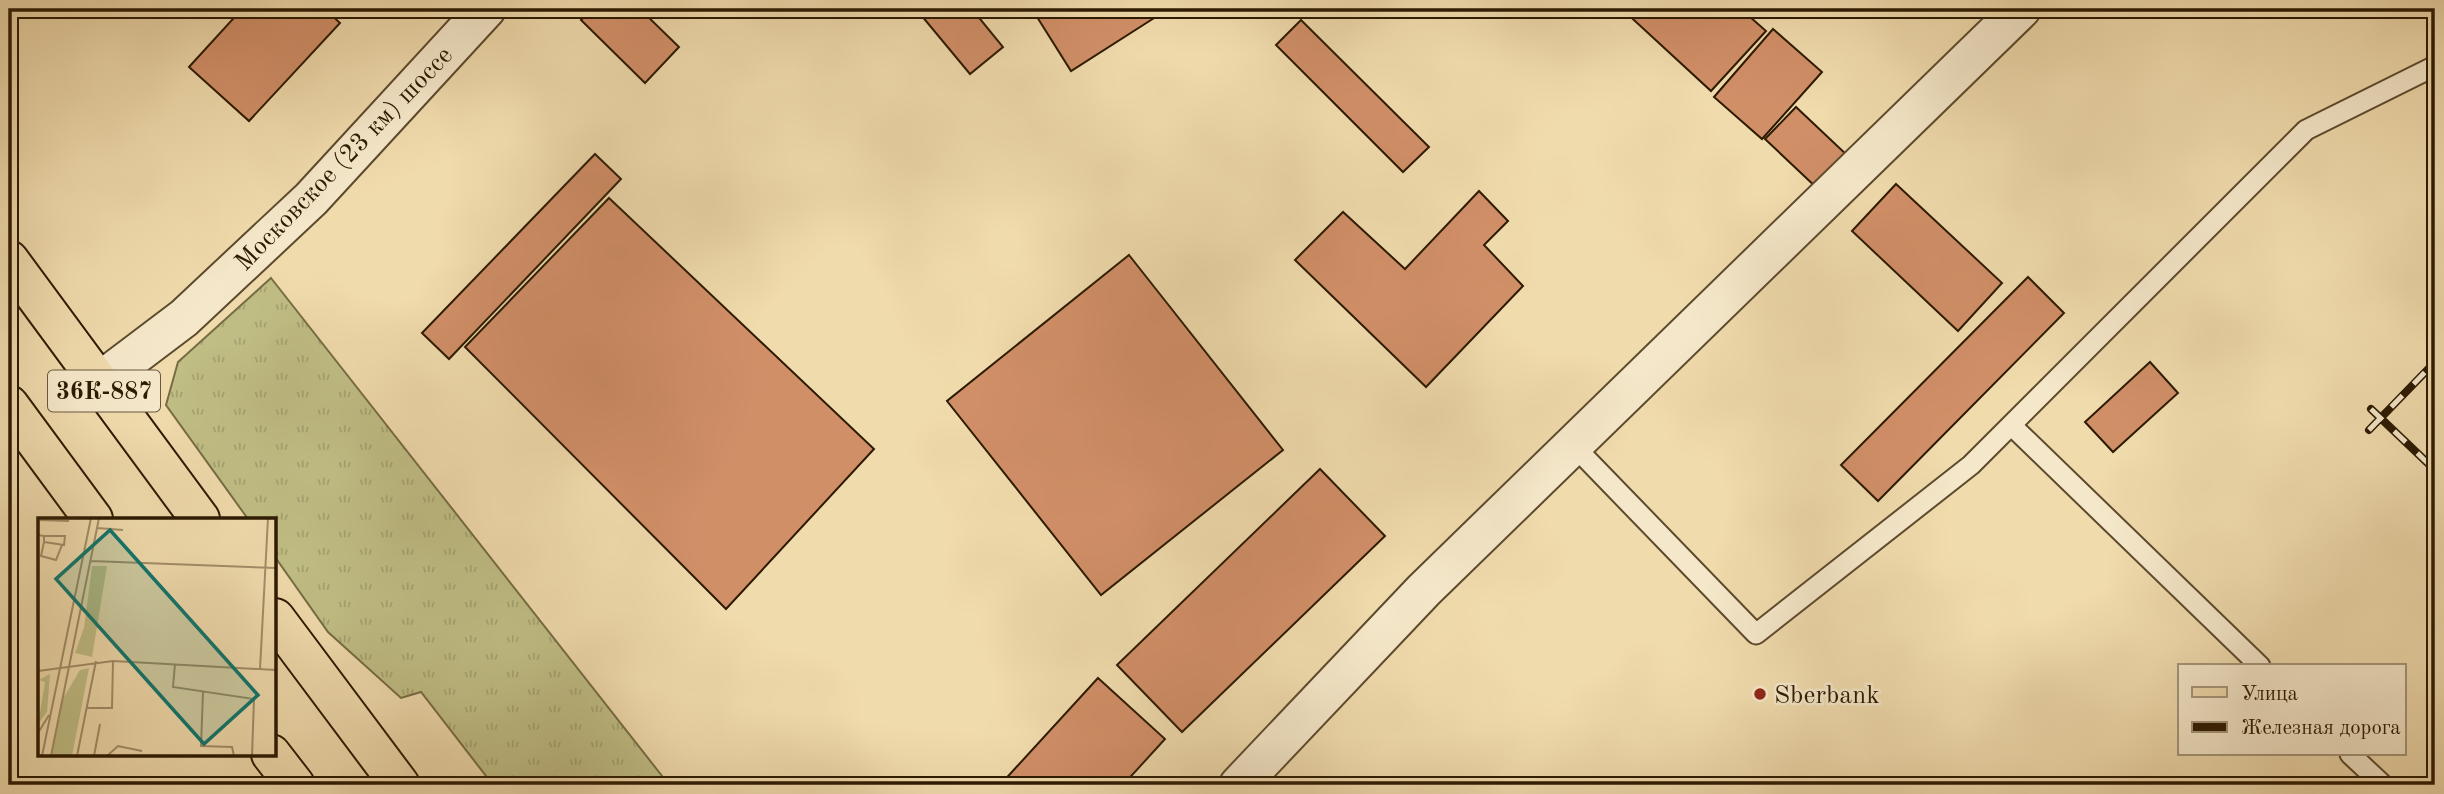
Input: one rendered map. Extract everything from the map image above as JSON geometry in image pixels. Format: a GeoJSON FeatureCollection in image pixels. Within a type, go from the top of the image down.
{"type":"FeatureCollection","features":[{"type":"Feature","properties":{"kind":"main road","name":"36К-887"},"geometry":{"type":"LineString","coordinates":[[9,260],[199,518]]}},
{"type":"Feature","properties":{"kind":"main road","name":"36К-887"},"geometry":{"type":"LineString","coordinates":[[9,405],[92,518]]}},
{"type":"Feature","properties":{"kind":"main road"},"geometry":{"type":"LineString","coordinates":[[276,619],[400,785]]}},
{"type":"Feature","properties":{"kind":"main road"},"geometry":{"type":"LineString","coordinates":[[273,756],[295,785]]}},
{"type":"Feature","properties":{"kind":"street","name":"Московское (23 км) шоссе"},"geometry":{"type":"LineString","coordinates":[[98,383],[184,318],[311,199],[486,9]]}},
{"type":"Feature","properties":{"kind":"street"},"geometry":{"type":"LineString","coordinates":[[1239,785],[1424,590],[2021,9]]}},
{"type":"Feature","properties":{"kind":"lane"},"geometry":{"type":"LineString","coordinates":[[1573,445],[1756,634],[1965,470],[2306,130],[2435,66]]}},
{"type":"Feature","properties":{"kind":"lane"},"geometry":{"type":"LineString","coordinates":[[2011,425],[2258,664]]}},
{"type":"Feature","properties":{"kind":"lane"},"geometry":{"type":"LineString","coordinates":[[2352,756],[2383,785]]}},
{"type":"Feature","properties":{"kind":"green space"},"geometry":{"type":"Polygon","coordinates":[[[271,278],[669,785],[493,785],[421,692],[401,698],[328,632],[276,558],[276,518],[247,518],[166,405],[178,362],[271,278]]]}},
{"type":"Feature","properties":{"kind":"building"},"geometry":{"type":"Polygon","coordinates":[[[242,9],[325,9],[340,23],[249,121],[189,67],[242,9]]]}},
{"type":"Feature","properties":{"kind":"building"},"geometry":{"type":"Polygon","coordinates":[[[592,9],[640,9],[679,47],[645,83],[581,20],[592,9]]]}},
{"type":"Feature","properties":{"kind":"building"},"geometry":{"type":"Polygon","coordinates":[[[916,9],[972,9],[1003,47],[970,74],[916,9]]]}},
{"type":"Feature","properties":{"kind":"building"},"geometry":{"type":"Polygon","coordinates":[[[1032,9],[1160,9],[1162,13],[1071,71],[1032,9]]]}},
{"type":"Feature","properties":{"kind":"building"},"geometry":{"type":"Polygon","coordinates":[[[1622,9],[1741,9],[1766,31],[1711,91],[1622,9]]]}},
{"type":"Feature","properties":{"kind":"building"},"geometry":{"type":"Polygon","coordinates":[[[1301,20],[1429,147],[1403,172],[1276,45],[1301,20]]]}},
{"type":"Feature","properties":{"kind":"building"},"geometry":{"type":"Polygon","coordinates":[[[1773,29],[1822,72],[1762,139],[1714,97],[1773,29]]]}},
{"type":"Feature","properties":{"kind":"building"},"geometry":{"type":"Polygon","coordinates":[[[1796,107],[1849,157],[1818,189],[1765,139],[1796,107]]]}},
{"type":"Feature","properties":{"kind":"building"},"geometry":{"type":"Polygon","coordinates":[[[595,154],[621,179],[449,359],[422,333],[595,154]]]}},
{"type":"Feature","properties":{"kind":"building"},"geometry":{"type":"Polygon","coordinates":[[[1896,184],[2002,283],[1958,331],[1852,231],[1896,184]]]}},
{"type":"Feature","properties":{"kind":"building"},"geometry":{"type":"Polygon","coordinates":[[[1479,191],[1508,221],[1484,245],[1523,286],[1426,387],[1295,260],[1343,212],[1405,269],[1479,191]]]}},
{"type":"Feature","properties":{"kind":"building"},"geometry":{"type":"Polygon","coordinates":[[[609,198],[874,449],[726,609],[465,347],[609,198]]]}},
{"type":"Feature","properties":{"kind":"building"},"geometry":{"type":"Polygon","coordinates":[[[1129,255],[1283,450],[1101,595],[947,401],[1129,255]]]}},
{"type":"Feature","properties":{"kind":"building"},"geometry":{"type":"Polygon","coordinates":[[[2028,277],[2064,313],[1878,501],[1841,465],[2028,277]]]}},
{"type":"Feature","properties":{"kind":"building"},"geometry":{"type":"Polygon","coordinates":[[[2150,362],[2178,393],[2113,452],[2085,422],[2150,362]]]}},
{"type":"Feature","properties":{"kind":"building"},"geometry":{"type":"Polygon","coordinates":[[[1320,469],[1385,536],[1182,732],[1117,665],[1320,469]]]}},
{"type":"Feature","properties":{"kind":"building"},"geometry":{"type":"Polygon","coordinates":[[[1098,678],[1165,739],[1123,785],[1000,785],[1098,678]]]}},
{"type":"Feature","properties":{"kind":"railway"},"geometry":{"type":"LineString","coordinates":[[2369,430],[2435,362]]}},
{"type":"Feature","properties":{"kind":"railway"},"geometry":{"type":"LineString","coordinates":[[2371,409],[2435,470]]}},
{"type":"Feature","properties":{"kind":"place","name":"Sberbank"},"geometry":{"type":"Point","coordinates":[1760,694]}}]}
